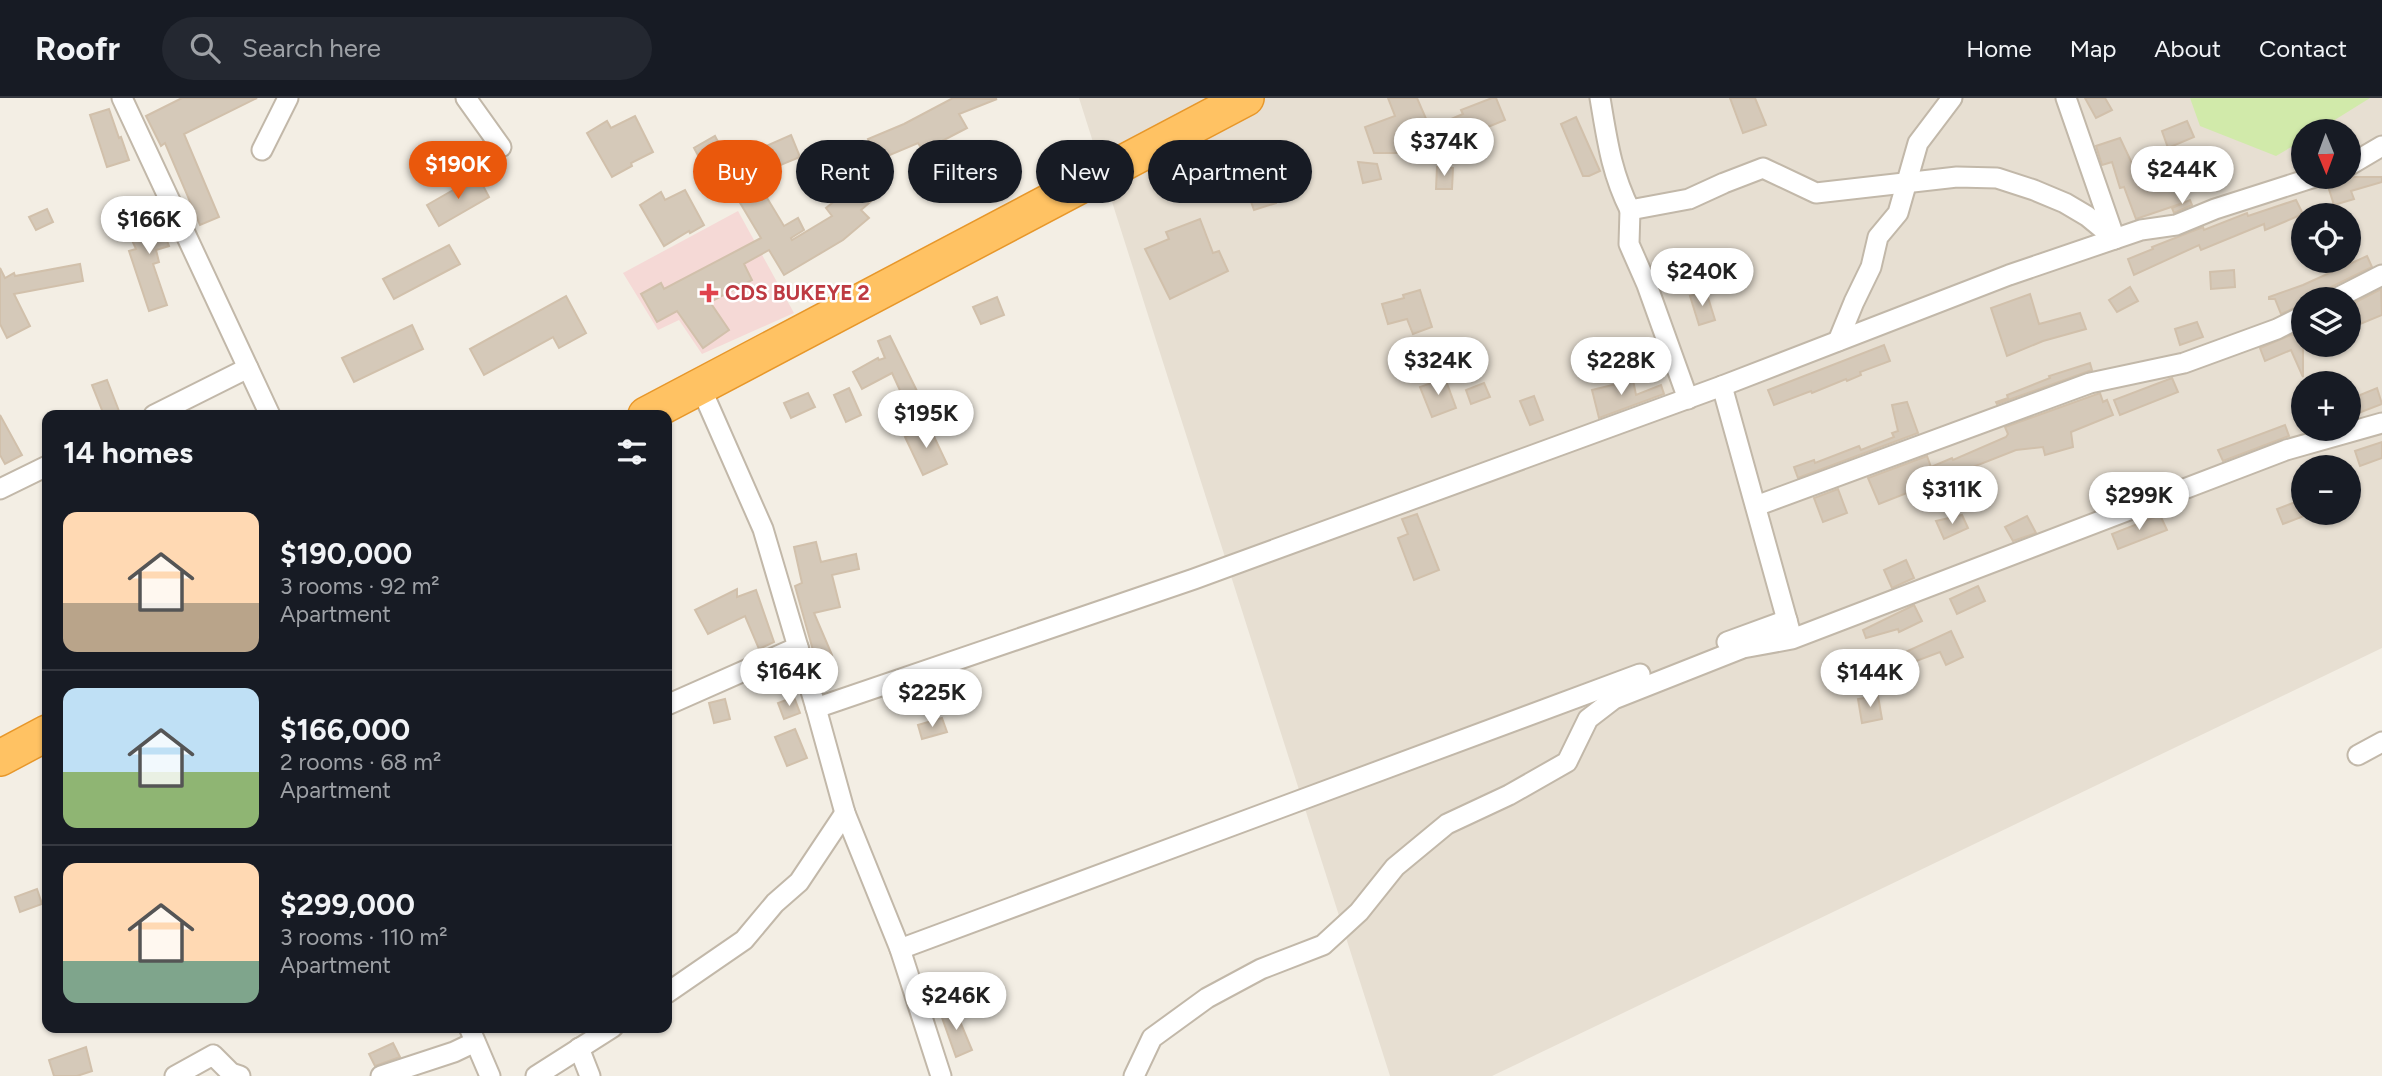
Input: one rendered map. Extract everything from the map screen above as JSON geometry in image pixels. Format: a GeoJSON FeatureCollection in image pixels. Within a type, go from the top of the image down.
{"type":"FeatureCollection","features":[{"type":"Feature","properties":{"kind":"highway"},"geometry":{"type":"LineString","coordinates":[[655,410],[1246,98]]}},
{"type":"Feature","properties":{"kind":"highway"},"geometry":{"type":"LineString","coordinates":[[0,758],[42,736]]}},
{"type":"Feature","properties":{"kind":"street"},"geometry":{"type":"LineString","coordinates":[[122,98],[268,410]]}},
{"type":"Feature","properties":{"kind":"street"},"geometry":{"type":"LineString","coordinates":[[262,150],[288,98]]}},
{"type":"Feature","properties":{"kind":"street"},"geometry":{"type":"LineString","coordinates":[[466,98],[501,147]]}},
{"type":"Feature","properties":{"kind":"street"},"geometry":{"type":"LineString","coordinates":[[1600,98],[1608,155],[1630,210],[1629,244],[1647,285],[1688,398]]}},
{"type":"Feature","properties":{"kind":"street"},"geometry":{"type":"LineString","coordinates":[[1839,341],[1871,267],[1878,237],[1898,213],[1918,143],[1952,98]]}},
{"type":"Feature","properties":{"kind":"street"},"geometry":{"type":"LineString","coordinates":[[2066,98],[2115,239]]}},
{"type":"Feature","properties":{"kind":"street"},"geometry":{"type":"LineString","coordinates":[[2361,158],[2382,146]]}},
{"type":"Feature","properties":{"kind":"street"},"geometry":{"type":"LineString","coordinates":[[1630,210],[1689,199],[1763,169],[1816,193],[1957,177],[1997,178],[2065,203],[2087,216],[2115,239]]}},
{"type":"Feature","properties":{"kind":"street"},"geometry":{"type":"LineString","coordinates":[[817,708],[1194,579],[1722,386],[2009,275],[2141,230],[2176,225],[2215,209],[2291,185]]}},
{"type":"Feature","properties":{"kind":"street"},"geometry":{"type":"LineString","coordinates":[[2358,287],[2382,275]]}},
{"type":"Feature","properties":{"kind":"street"},"geometry":{"type":"LineString","coordinates":[[1756,506],[2090,383],[2184,363],[2291,322]]}},
{"type":"Feature","properties":{"kind":"street"},"geometry":{"type":"LineString","coordinates":[[164,410],[248,368]]}},
{"type":"Feature","properties":{"kind":"street"},"geometry":{"type":"LineString","coordinates":[[700,386],[762,529],[817,708],[845,813],[900,949],[942,1076]]}},
{"type":"Feature","properties":{"kind":"street"},"geometry":{"type":"LineString","coordinates":[[1722,386],[1792,639]]}},
{"type":"Feature","properties":{"kind":"street"},"geometry":{"type":"LineString","coordinates":[[1134,1076],[1153,1038],[1207,998],[1261,970],[1323,946],[1359,912],[1395,867],[1447,824],[1509,795],[1567,762],[1588,719],[1614,699],[1743,648],[1792,639],[2286,450],[2382,423]]}},
{"type":"Feature","properties":{"kind":"street"},"geometry":{"type":"LineString","coordinates":[[0,489],[42,468]]}},
{"type":"Feature","properties":{"kind":"street"},"geometry":{"type":"LineString","coordinates":[[900,949],[1787,620]]}},
{"type":"Feature","properties":{"kind":"street"},"geometry":{"type":"LineString","coordinates":[[672,703],[797,647]]}},
{"type":"Feature","properties":{"kind":"street"},"geometry":{"type":"LineString","coordinates":[[2358,755],[2382,743]]}},
{"type":"Feature","properties":{"kind":"street"},"geometry":{"type":"LineString","coordinates":[[672,990],[744,940],[775,903],[799,882],[845,813]]}},
{"type":"Feature","properties":{"kind":"street"},"geometry":{"type":"LineString","coordinates":[[536,1076],[603,1033]]}},
{"type":"Feature","properties":{"kind":"street"},"geometry":{"type":"LineString","coordinates":[[380,1076],[454,1052],[472,1035],[490,1076]]}},
{"type":"Feature","properties":{"kind":"street"},"geometry":{"type":"LineString","coordinates":[[579,1048],[590,1076]]}},
{"type":"Feature","properties":{"kind":"street"},"geometry":{"type":"LineString","coordinates":[[175,1076],[213,1055],[231,1073],[240,1076]]}},
{"type":"Feature","properties":{"kind":"street"},"geometry":{"type":"LineString","coordinates":[[248,1076],[256,1076]]}},
{"type":"Feature","properties":{"kind":"shaded area"},"geometry":{"type":"Polygon","coordinates":[[[1079,98],[2382,98],[2382,648],[1492,1076],[1390,1076],[1112,203],[1134,203],[1134,140],[1092,140],[1079,98]]]}},
{"type":"Feature","properties":{"kind":"shaded area","name":"CDS BUKEYE 2"},"geometry":{"type":"Polygon","coordinates":[[[738,211],[794,313],[702,354],[679,320],[658,330],[623,273],[738,211]]]}},
{"type":"Feature","properties":{"kind":"green space"},"geometry":{"type":"Polygon","coordinates":[[[2190,98],[2370,98],[2336,119],[2291,119],[2291,147],[2276,156],[2200,126],[2190,98]]]}},
{"type":"Feature","properties":{"kind":"building"},"geometry":{"type":"Polygon","coordinates":[[[182,98],[257,98],[184,134],[219,217],[200,225],[165,143],[161,146],[146,116],[182,98]]]}},
{"type":"Feature","properties":{"kind":"building"},"geometry":{"type":"Polygon","coordinates":[[[953,98],[997,99],[959,114],[967,128],[944,140],[908,140],[908,147],[894,153],[894,140],[868,139],[904,124],[953,98]]]}},
{"type":"Feature","properties":{"kind":"building"},"geometry":{"type":"Polygon","coordinates":[[[1388,98],[1417,98],[1430,128],[1463,114],[1461,110],[1492,98],[1496,98],[1505,120],[1471,134],[1469,130],[1403,153],[1374,153],[1365,127],[1395,116],[1388,98]]]}},
{"type":"Feature","properties":{"kind":"building"},"geometry":{"type":"Polygon","coordinates":[[[1730,98],[1755,98],[1766,125],[1743,133],[1730,98]]]}},
{"type":"Feature","properties":{"kind":"building"},"geometry":{"type":"Polygon","coordinates":[[[2085,98],[2105,98],[2112,110],[2096,118],[2085,98]]]}},
{"type":"Feature","properties":{"kind":"building"},"geometry":{"type":"Polygon","coordinates":[[[109,109],[129,160],[107,167],[90,115],[109,109]]]}},
{"type":"Feature","properties":{"kind":"building"},"geometry":{"type":"Polygon","coordinates":[[[635,116],[653,152],[612,177],[587,133],[607,121],[611,128],[635,116]]]}},
{"type":"Feature","properties":{"kind":"building"},"geometry":{"type":"Polygon","coordinates":[[[1576,117],[1600,171],[1589,176],[1583,176],[1561,124],[1576,117]]]}},
{"type":"Feature","properties":{"kind":"building"},"geometry":{"type":"Polygon","coordinates":[[[2187,121],[2194,137],[2168,148],[2162,131],[2187,121]]]}},
{"type":"Feature","properties":{"kind":"building"},"geometry":{"type":"Polygon","coordinates":[[[791,135],[796,147],[796,159],[782,164],[782,140],[780,140],[791,135]]]}},
{"type":"Feature","properties":{"kind":"building"},"geometry":{"type":"Polygon","coordinates":[[[2120,138],[2136,172],[2164,167],[2168,188],[2180,186],[2183,203],[2136,219],[2124,187],[2120,188],[2112,162],[2102,165],[2096,146],[2120,138]]]}},
{"type":"Feature","properties":{"kind":"building"},"geometry":{"type":"Polygon","coordinates":[[[1358,162],[1377,164],[1381,179],[1363,183],[1358,162]]]}},
{"type":"Feature","properties":{"kind":"building"},"geometry":{"type":"Polygon","coordinates":[[[1437,167],[1453,168],[1452,189],[1436,189],[1437,167]]]}},
{"type":"Feature","properties":{"kind":"building"},"geometry":{"type":"Polygon","coordinates":[[[478,176],[489,197],[439,226],[427,205],[478,176]]]}},
{"type":"Feature","properties":{"kind":"building"},"geometry":{"type":"Polygon","coordinates":[[[2361,177],[2382,177],[2382,182],[2361,188],[2361,177]]]}},
{"type":"Feature","properties":{"kind":"building"},"geometry":{"type":"Polygon","coordinates":[[[2329,189],[2358,189],[2351,191],[2354,199],[2333,203],[2329,189]]]}},
{"type":"Feature","properties":{"kind":"building"},"geometry":{"type":"Polygon","coordinates":[[[685,190],[704,225],[664,246],[640,205],[661,192],[665,200],[685,190]]]}},
{"type":"Feature","properties":{"kind":"building"},"geometry":{"type":"Polygon","coordinates":[[[2190,200],[2192,205],[2174,213],[2172,208],[2190,200]]]}},
{"type":"Feature","properties":{"kind":"building"},"geometry":{"type":"Polygon","coordinates":[[[2296,200],[2298,203],[2291,203],[2291,219],[2265,230],[2264,224],[2201,250],[2199,245],[2134,275],[2128,259],[2203,227],[2204,230],[2247,213],[2248,216],[2296,200]]]}},
{"type":"Feature","properties":{"kind":"building"},"geometry":{"type":"Polygon","coordinates":[[[740,203],[770,203],[784,226],[798,218],[804,230],[791,238],[792,240],[832,216],[826,208],[832,203],[869,203],[861,210],[869,218],[843,240],[784,275],[769,250],[744,264],[752,280],[710,302],[729,330],[703,348],[677,311],[657,322],[641,294],[661,283],[664,289],[761,238],[740,203]]]}},
{"type":"Feature","properties":{"kind":"building"},"geometry":{"type":"Polygon","coordinates":[[[1252,203],[1276,203],[1254,210],[1252,203]]]}},
{"type":"Feature","properties":{"kind":"building"},"geometry":{"type":"Polygon","coordinates":[[[47,209],[53,222],[36,230],[29,217],[47,209]]]}},
{"type":"Feature","properties":{"kind":"building"},"geometry":{"type":"Polygon","coordinates":[[[159,210],[168,227],[163,230],[169,246],[156,250],[159,262],[153,264],[167,305],[149,311],[129,251],[136,249],[126,227],[159,210]]]}},
{"type":"Feature","properties":{"kind":"building"},"geometry":{"type":"Polygon","coordinates":[[[1200,219],[1213,253],[1219,251],[1228,271],[1170,299],[1145,249],[1169,239],[1166,232],[1200,219]]]}},
{"type":"Feature","properties":{"kind":"building"},"geometry":{"type":"Polygon","coordinates":[[[449,245],[460,264],[394,299],[383,279],[449,245]]]}},
{"type":"Feature","properties":{"kind":"building"},"geometry":{"type":"Polygon","coordinates":[[[2367,256],[2372,267],[2361,272],[2361,259],[2367,256]]]}},
{"type":"Feature","properties":{"kind":"building"},"geometry":{"type":"Polygon","coordinates":[[[80,264],[83,281],[14,294],[30,326],[7,338],[0,324],[0,268],[5,278],[14,273],[15,276],[80,264]]]}},
{"type":"Feature","properties":{"kind":"building"},"geometry":{"type":"Polygon","coordinates":[[[2234,270],[2235,287],[2211,289],[2210,272],[2234,270]]]}},
{"type":"Feature","properties":{"kind":"building"},"geometry":{"type":"Polygon","coordinates":[[[2329,273],[2360,273],[2331,287],[2297,287],[2329,273]]]}},
{"type":"Feature","properties":{"kind":"building"},"geometry":{"type":"Polygon","coordinates":[[[2130,287],[2138,301],[2117,312],[2109,300],[2130,287]]]}},
{"type":"Feature","properties":{"kind":"building"},"geometry":{"type":"Polygon","coordinates":[[[2291,289],[2291,309],[2281,314],[2275,299],[2269,297],[2291,289]]]}},
{"type":"Feature","properties":{"kind":"building"},"geometry":{"type":"Polygon","coordinates":[[[2381,289],[2382,315],[2361,324],[2361,299],[2381,289]]]}},
{"type":"Feature","properties":{"kind":"building"},"geometry":{"type":"Polygon","coordinates":[[[1420,290],[1432,327],[1413,334],[1407,319],[1388,324],[1382,304],[1420,290]]]}},
{"type":"Feature","properties":{"kind":"building"},"geometry":{"type":"Polygon","coordinates":[[[1706,291],[1715,320],[1699,325],[1690,296],[1706,291]]]}},
{"type":"Feature","properties":{"kind":"building"},"geometry":{"type":"Polygon","coordinates":[[[2030,294],[2039,324],[2080,313],[2086,329],[2043,341],[2007,356],[1991,308],[2030,294]]]}},
{"type":"Feature","properties":{"kind":"building"},"geometry":{"type":"Polygon","coordinates":[[[566,296],[586,333],[559,348],[553,337],[484,375],[470,349],[566,296]]]}},
{"type":"Feature","properties":{"kind":"building"},"geometry":{"type":"Polygon","coordinates":[[[997,297],[1004,315],[981,324],[973,307],[997,297]]]}},
{"type":"Feature","properties":{"kind":"building"},"geometry":{"type":"Polygon","coordinates":[[[2197,322],[2203,337],[2180,345],[2175,329],[2197,322]]]}},
{"type":"Feature","properties":{"kind":"building"},"geometry":{"type":"Polygon","coordinates":[[[412,325],[423,349],[354,382],[342,358],[412,325]]]}},
{"type":"Feature","properties":{"kind":"building"},"geometry":{"type":"Polygon","coordinates":[[[2291,335],[2291,350],[2265,361],[2260,348],[2291,335]]]}},
{"type":"Feature","properties":{"kind":"building"},"geometry":{"type":"Polygon","coordinates":[[[890,336],[917,391],[903,397],[892,373],[862,389],[853,372],[878,358],[885,358],[878,341],[890,336]]]}},
{"type":"Feature","properties":{"kind":"building"},"geometry":{"type":"Polygon","coordinates":[[[1884,345],[1890,361],[1860,372],[1861,375],[1847,381],[1846,379],[1774,405],[1768,390],[1884,345]]]}},
{"type":"Feature","properties":{"kind":"building"},"geometry":{"type":"Polygon","coordinates":[[[2294,357],[2303,357],[2303,371],[2300,371],[2294,357]]]}},
{"type":"Feature","properties":{"kind":"building"},"geometry":{"type":"Polygon","coordinates":[[[2090,363],[2092,370],[1997,404],[1996,402],[2050,378],[2049,376],[2090,363]]]}},
{"type":"Feature","properties":{"kind":"building"},"geometry":{"type":"Polygon","coordinates":[[[1445,378],[1456,408],[1432,417],[1420,387],[1445,378]]]}},
{"type":"Feature","properties":{"kind":"building"},"geometry":{"type":"Polygon","coordinates":[[[2172,378],[2178,392],[2120,415],[2114,400],[2172,378]]]}},
{"type":"Feature","properties":{"kind":"building"},"geometry":{"type":"Polygon","coordinates":[[[107,380],[119,410],[102,410],[92,385],[107,380]]]}},
{"type":"Feature","properties":{"kind":"building"},"geometry":{"type":"Polygon","coordinates":[[[1633,380],[1636,395],[1661,385],[1664,394],[1599,418],[1592,390],[1633,380]]]}},
{"type":"Feature","properties":{"kind":"building"},"geometry":{"type":"Polygon","coordinates":[[[1484,383],[1490,397],[1471,404],[1466,390],[1484,383]]]}},
{"type":"Feature","properties":{"kind":"building"},"geometry":{"type":"Polygon","coordinates":[[[849,388],[861,415],[846,422],[834,395],[849,388]]]}},
{"type":"Feature","properties":{"kind":"building"},"geometry":{"type":"Polygon","coordinates":[[[2377,388],[2382,404],[2361,412],[2361,395],[2377,388]]]}},
{"type":"Feature","properties":{"kind":"building"},"geometry":{"type":"Polygon","coordinates":[[[808,393],[815,407],[791,418],[784,403],[808,393]]]}},
{"type":"Feature","properties":{"kind":"building"},"geometry":{"type":"Polygon","coordinates":[[[2100,393],[2103,402],[2107,400],[2113,415],[2071,432],[2073,447],[2045,455],[2043,447],[2016,450],[1879,504],[1868,478],[1927,456],[1931,467],[1952,458],[1953,460],[2006,437],[2008,434],[2005,427],[2100,393]]]}},
{"type":"Feature","properties":{"kind":"building"},"geometry":{"type":"Polygon","coordinates":[[[1534,396],[1543,420],[1530,425],[1520,401],[1534,396]]]}},
{"type":"Feature","properties":{"kind":"building"},"geometry":{"type":"Polygon","coordinates":[[[1907,402],[1918,433],[1798,478],[1794,467],[1814,460],[1815,463],[1859,446],[1861,450],[1894,437],[1892,433],[1898,431],[1892,405],[1907,402]]]}},
{"type":"Feature","properties":{"kind":"building"},"geometry":{"type":"Polygon","coordinates":[[[0,415],[22,455],[5,464],[0,455],[0,415]]]}},
{"type":"Feature","properties":{"kind":"building"},"geometry":{"type":"Polygon","coordinates":[[[2285,425],[2289,436],[2223,461],[2218,450],[2285,425]]]}},
{"type":"Feature","properties":{"kind":"building"},"geometry":{"type":"Polygon","coordinates":[[[929,426],[947,464],[923,475],[905,437],[929,426]]]}},
{"type":"Feature","properties":{"kind":"building"},"geometry":{"type":"Polygon","coordinates":[[[2382,442],[2382,458],[2361,466],[2361,455],[2356,455],[2355,451],[2382,442]]]}},
{"type":"Feature","properties":{"kind":"building"},"geometry":{"type":"Polygon","coordinates":[[[1838,489],[1847,513],[1823,522],[1814,498],[1838,489]]]}},
{"type":"Feature","properties":{"kind":"building"},"geometry":{"type":"Polygon","coordinates":[[[2291,504],[2291,521],[2283,524],[2277,509],[2291,504]]]}},
{"type":"Feature","properties":{"kind":"building"},"geometry":{"type":"Polygon","coordinates":[[[1417,514],[1439,570],[1414,580],[1398,538],[1408,534],[1402,519],[1417,514]]]}},
{"type":"Feature","properties":{"kind":"building"},"geometry":{"type":"Polygon","coordinates":[[[1962,515],[1968,528],[1944,539],[1936,521],[1962,515]]]}},
{"type":"Feature","properties":{"kind":"building"},"geometry":{"type":"Polygon","coordinates":[[[2160,515],[2167,530],[2118,549],[2112,534],[2160,515]]]}},
{"type":"Feature","properties":{"kind":"building"},"geometry":{"type":"Polygon","coordinates":[[[2027,516],[2036,533],[2013,541],[2005,527],[2027,516]]]}},
{"type":"Feature","properties":{"kind":"building"},"geometry":{"type":"Polygon","coordinates":[[[816,542],[821,562],[856,554],[859,569],[832,575],[840,607],[814,613],[832,655],[816,661],[795,586],[802,583],[794,547],[816,542]]]}},
{"type":"Feature","properties":{"kind":"building"},"geometry":{"type":"Polygon","coordinates":[[[1906,560],[1914,578],[1892,588],[1884,570],[1906,560]]]}},
{"type":"Feature","properties":{"kind":"building"},"geometry":{"type":"Polygon","coordinates":[[[1978,586],[1985,601],[1957,614],[1950,599],[1978,586]]]}},
{"type":"Feature","properties":{"kind":"building"},"geometry":{"type":"Polygon","coordinates":[[[737,589],[737,597],[756,590],[774,642],[759,649],[745,616],[708,634],[695,610],[737,589]]]}},
{"type":"Feature","properties":{"kind":"building"},"geometry":{"type":"Polygon","coordinates":[[[1914,605],[1922,621],[1899,632],[1898,629],[1866,638],[1863,630],[1914,605]]]}},
{"type":"Feature","properties":{"kind":"building"},"geometry":{"type":"Polygon","coordinates":[[[1951,631],[1963,657],[1946,665],[1940,652],[1903,666],[1899,655],[1951,631]]]}},
{"type":"Feature","properties":{"kind":"building"},"geometry":{"type":"Polygon","coordinates":[[[1878,696],[1882,719],[1862,723],[1858,699],[1878,696]]]}},
{"type":"Feature","properties":{"kind":"building"},"geometry":{"type":"Polygon","coordinates":[[[794,697],[800,713],[784,719],[778,703],[794,697]]]}},
{"type":"Feature","properties":{"kind":"building"},"geometry":{"type":"Polygon","coordinates":[[[725,699],[730,719],[714,723],[709,703],[725,699]]]}},
{"type":"Feature","properties":{"kind":"building"},"geometry":{"type":"Polygon","coordinates":[[[942,718],[947,732],[922,739],[918,725],[942,718]]]}},
{"type":"Feature","properties":{"kind":"building"},"geometry":{"type":"Polygon","coordinates":[[[795,729],[807,758],[787,766],[775,737],[795,729]]]}},
{"type":"Feature","properties":{"kind":"building"},"geometry":{"type":"Polygon","coordinates":[[[37,889],[42,904],[20,912],[15,897],[37,889]]]}},
{"type":"Feature","properties":{"kind":"building"},"geometry":{"type":"Polygon","coordinates":[[[954,1007],[972,1050],[956,1057],[940,1012],[954,1007]]]}},
{"type":"Feature","properties":{"kind":"building"},"geometry":{"type":"Polygon","coordinates":[[[393,1043],[400,1057],[375,1066],[369,1054],[393,1043]]]}},
{"type":"Feature","properties":{"kind":"building"},"geometry":{"type":"Polygon","coordinates":[[[86,1047],[92,1071],[77,1076],[54,1076],[49,1060],[86,1047]]]}},
{"type":"Feature","properties":{"kind":"place","name":"CDS BUKEYE 2"},"geometry":{"type":"Point","coordinates":[709,293]}}]}
